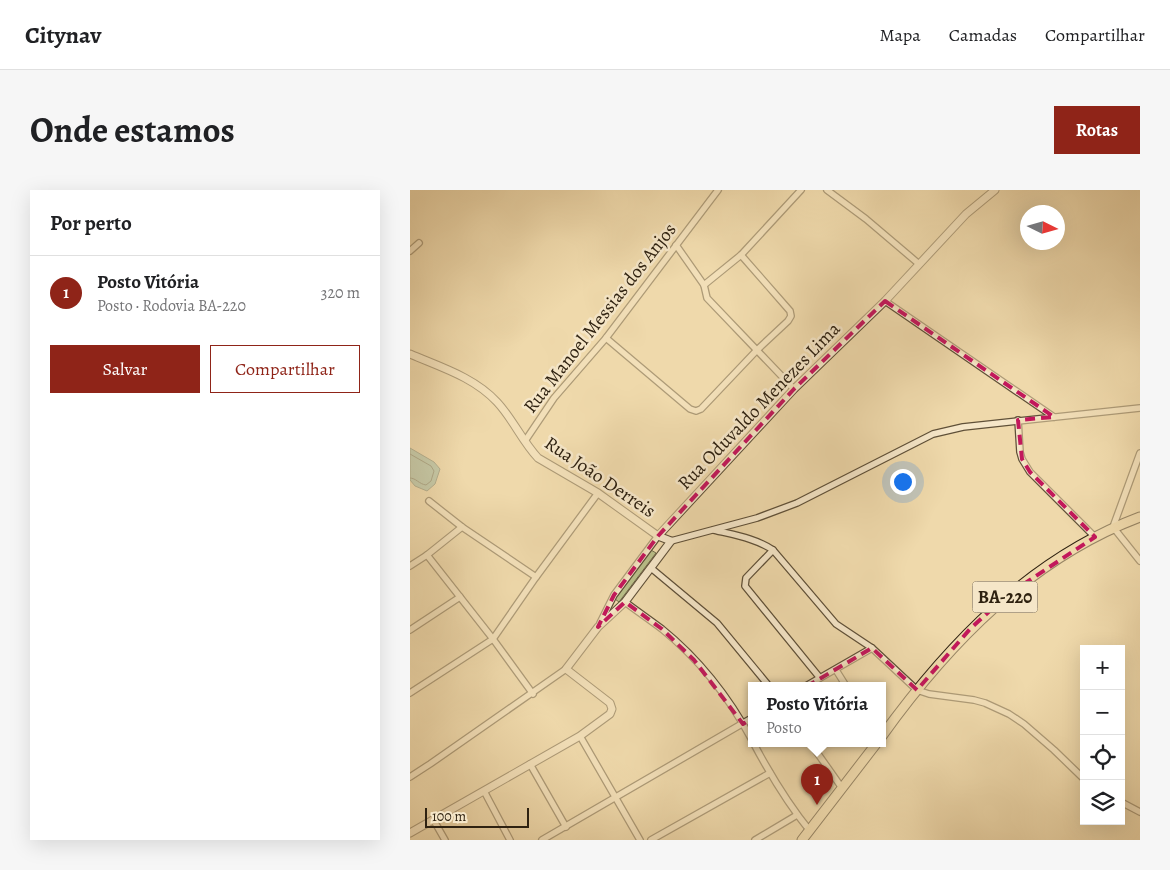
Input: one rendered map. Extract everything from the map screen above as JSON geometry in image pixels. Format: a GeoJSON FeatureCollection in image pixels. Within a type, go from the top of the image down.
{"type":"FeatureCollection","features":[{"type":"Feature","properties":{"kind":"main road","name":"BA-220"},"geometry":{"type":"LineString","coordinates":[[886,731],[917,690],[970,629],[1007,596],[1044,568],[1095,537],[1113,527],[1140,517]]}},
{"type":"Feature","properties":{"kind":"main road"},"geometry":{"type":"LineString","coordinates":[[802,840],[874,747]]}},
{"type":"Feature","properties":{"kind":"street","name":"Rua Manoel Messias dos Anjos"},"geometry":{"type":"LineString","coordinates":[[525,441],[554,398],[606,338],[718,190]]}},
{"type":"Feature","properties":{"kind":"street"},"geometry":{"type":"LineString","coordinates":[[704,285],[741,254],[802,190]]}},
{"type":"Feature","properties":{"kind":"street"},"geometry":{"type":"LineString","coordinates":[[827,190],[866,219],[919,264]]}},
{"type":"Feature","properties":{"kind":"street","name":"Rua Oduvaldo Menezes Lima"},"geometry":{"type":"LineString","coordinates":[[658,536],[794,389],[886,301],[966,214],[995,190]]}},
{"type":"Feature","properties":{"kind":"street"},"geometry":{"type":"LineString","coordinates":[[410,251],[419,243]]}},
{"type":"Feature","properties":{"kind":"street"},"geometry":{"type":"LineString","coordinates":[[676,245],[704,285],[707,298],[794,389]]}},
{"type":"Feature","properties":{"kind":"street"},"geometry":{"type":"LineString","coordinates":[[606,338],[690,409],[701,409],[757,350],[788,321],[791,314],[741,254]]}},
{"type":"Feature","properties":{"kind":"street"},"geometry":{"type":"LineString","coordinates":[[886,301],[1054,416]]}},
{"type":"Feature","properties":{"kind":"street","name":"Rua João Derreis"},"geometry":{"type":"LineString","coordinates":[[410,354],[452,372],[480,387],[498,402],[538,458],[598,493],[658,536],[671,541]]}},
{"type":"Feature","properties":{"kind":"street"},"geometry":{"type":"LineString","coordinates":[[410,777],[533,694],[566,669],[598,627],[625,602],[671,541],[757,518],[797,504],[934,434],[963,427],[1018,420],[1140,408]]}},
{"type":"Feature","properties":{"kind":"street"},"geometry":{"type":"LineString","coordinates":[[1018,420],[1020,452],[1030,472],[1095,537]]}},
{"type":"Feature","properties":{"kind":"street"},"geometry":{"type":"LineString","coordinates":[[1140,452],[1113,527],[1140,561]]}},
{"type":"Feature","properties":{"kind":"street"},"geometry":{"type":"LineString","coordinates":[[410,693],[493,639],[536,576],[598,493]]}},
{"type":"Feature","properties":{"kind":"street"},"geometry":{"type":"LineString","coordinates":[[429,501],[462,527],[536,576]]}},
{"type":"Feature","properties":{"kind":"street"},"geometry":{"type":"LineString","coordinates":[[410,566],[462,527]]}},
{"type":"Feature","properties":{"kind":"street"},"geometry":{"type":"LineString","coordinates":[[714,530],[763,543],[773,550],[836,624],[872,648],[917,690],[929,694],[974,700],[1009,714],[1024,724],[1080,775]]}},
{"type":"Feature","properties":{"kind":"street"},"geometry":{"type":"LineString","coordinates":[[598,627],[614,595],[658,536]]}},
{"type":"Feature","properties":{"kind":"street"},"geometry":{"type":"LineString","coordinates":[[773,550],[746,578],[745,586],[820,678]]}},
{"type":"Feature","properties":{"kind":"street"},"geometry":{"type":"LineString","coordinates":[[427,555],[493,639],[533,694]]}},
{"type":"Feature","properties":{"kind":"street"},"geometry":{"type":"LineString","coordinates":[[651,568],[718,623],[766,682]]}},
{"type":"Feature","properties":{"kind":"street"},"geometry":{"type":"LineString","coordinates":[[410,630],[460,598]]}},
{"type":"Feature","properties":{"kind":"street"},"geometry":{"type":"LineString","coordinates":[[625,602],[662,629],[694,660],[718,689],[748,733]]}},
{"type":"Feature","properties":{"kind":"street"},"geometry":{"type":"LineString","coordinates":[[813,682],[872,648]]}},
{"type":"Feature","properties":{"kind":"street"},"geometry":{"type":"LineString","coordinates":[[410,833],[580,736],[610,714],[611,706],[566,669]]}},
{"type":"Feature","properties":{"kind":"street"},"geometry":{"type":"LineString","coordinates":[[836,670],[844,682]]}},
{"type":"Feature","properties":{"kind":"street"},"geometry":{"type":"LineString","coordinates":[[542,840],[748,721]]}},
{"type":"Feature","properties":{"kind":"street"},"geometry":{"type":"LineString","coordinates":[[580,736],[640,840]]}},
{"type":"Feature","properties":{"kind":"street"},"geometry":{"type":"LineString","coordinates":[[756,747],[797,816],[810,830]]}},
{"type":"Feature","properties":{"kind":"street"},"geometry":{"type":"LineString","coordinates":[[813,747],[842,788]]}},
{"type":"Feature","properties":{"kind":"street"},"geometry":{"type":"LineString","coordinates":[[530,764],[566,826]]}},
{"type":"Feature","properties":{"kind":"street"},"geometry":{"type":"LineString","coordinates":[[651,840],[770,772]]}},
{"type":"Feature","properties":{"kind":"street"},"geometry":{"type":"LineString","coordinates":[[484,791],[510,840]]}},
{"type":"Feature","properties":{"kind":"street"},"geometry":{"type":"LineString","coordinates":[[1125,804],[1140,812]]}},
{"type":"Feature","properties":{"kind":"street"},"geometry":{"type":"LineString","coordinates":[[755,840],[797,816]]}},
{"type":"Feature","properties":{"kind":"street"},"geometry":{"type":"LineString","coordinates":[[434,819],[445,840]]}},
{"type":"Feature","properties":{"kind":"highlighted area"},"geometry":{"type":"Polygon","coordinates":[[[885,301],[1054,417],[1018,420],[1022,459],[1030,472],[1095,537],[1007,595],[970,629],[917,690],[872,648],[743,724],[694,660],[662,629],[625,602],[598,627],[614,595],[658,536],[794,389],[885,301]]]}},
{"type":"Feature","properties":{"kind":"green space"},"geometry":{"type":"Polygon","coordinates":[[[651,550],[656,553],[619,602],[615,599],[651,550]]]}},
{"type":"Feature","properties":{"kind":"water"},"geometry":{"type":"Polygon","coordinates":[[[410,448],[434,462],[440,469],[435,484],[427,491],[415,486],[410,480],[410,448]]]}},
{"type":"Feature","properties":{"kind":"place","name":"Posto Vitória"},"geometry":{"type":"Point","coordinates":[817,805]}}]}
